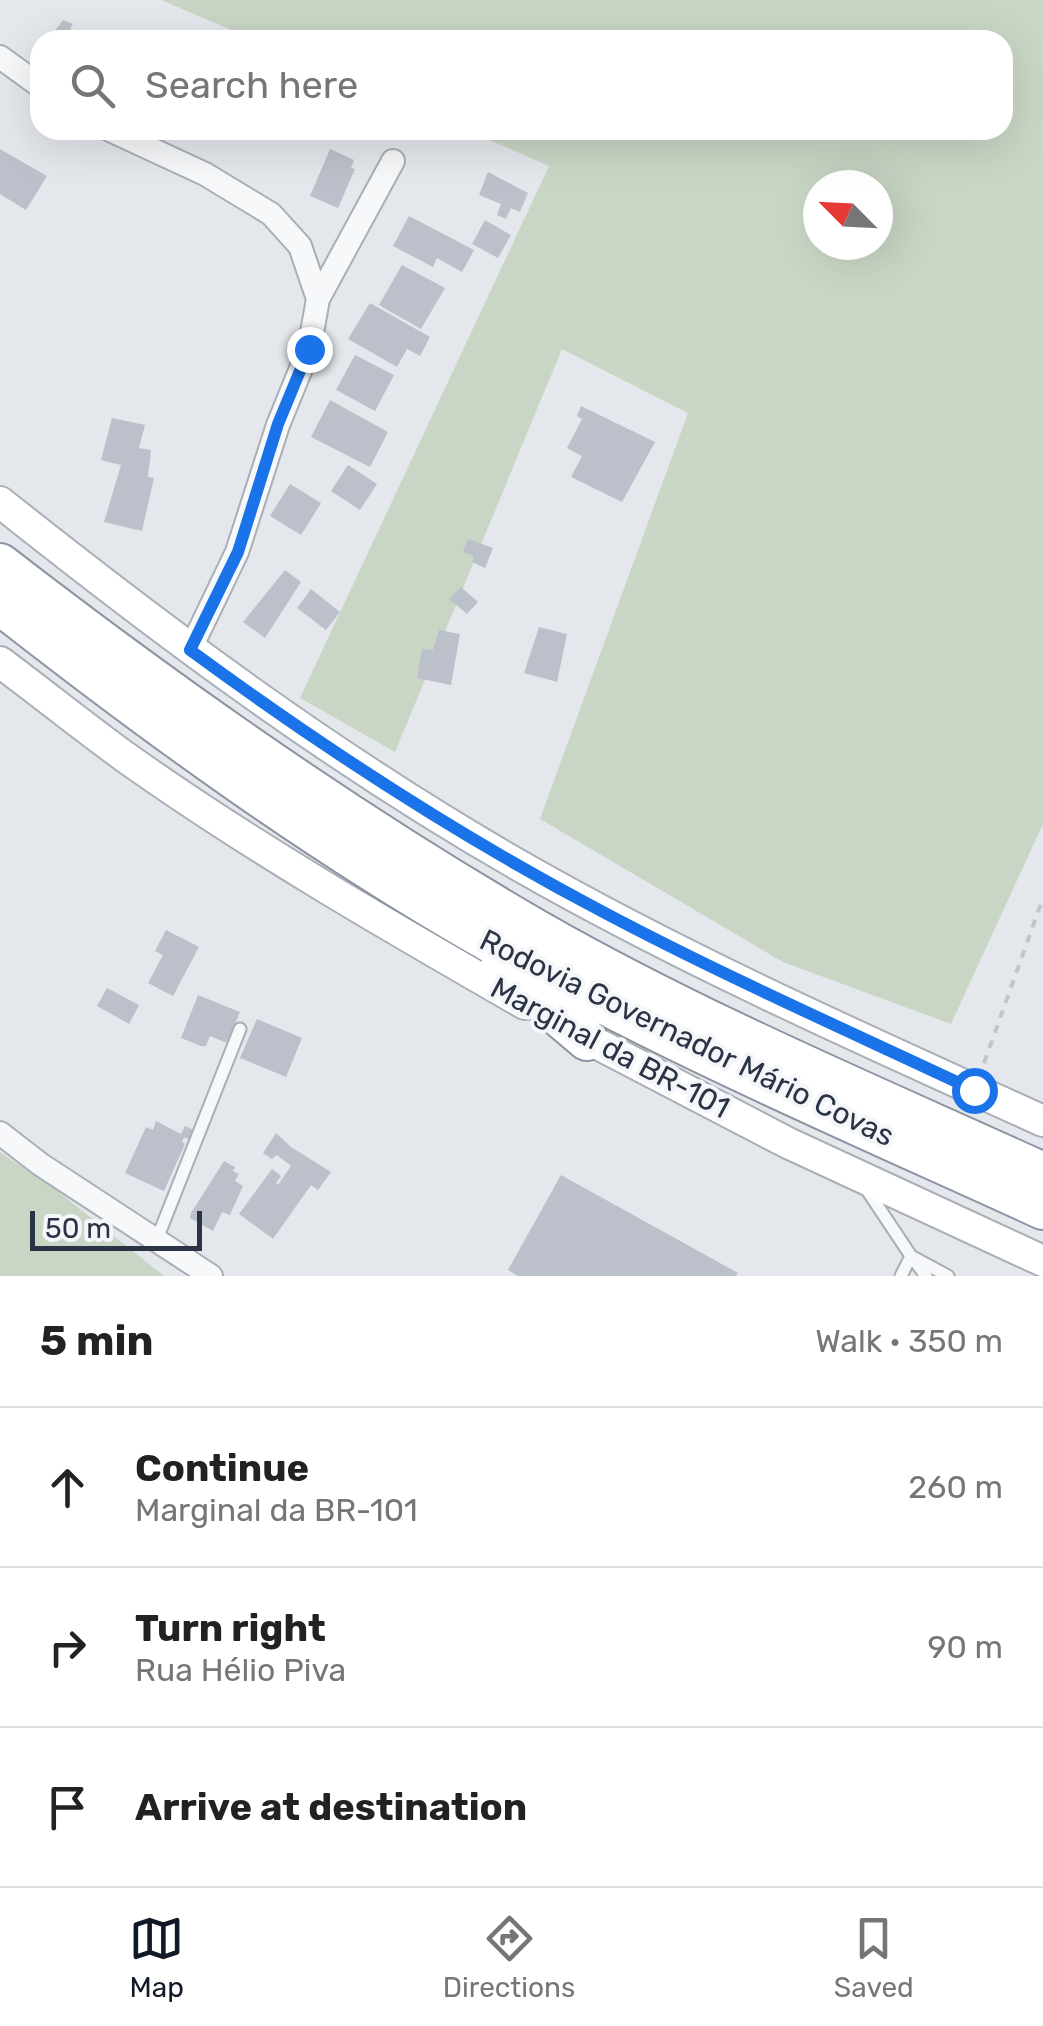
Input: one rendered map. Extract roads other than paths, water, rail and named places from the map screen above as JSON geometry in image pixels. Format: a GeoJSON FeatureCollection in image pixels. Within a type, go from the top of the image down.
{"type":"FeatureCollection","features":[{"type":"Feature","properties":{"kind":"highway","name":"Rodovia Governador Mário Covas"},"geometry":{"type":"LineString","coordinates":[[0,564],[206,719],[380,836],[538,931],[692,1010],[1043,1173]]}},
{"type":"Feature","properties":{"kind":"highway","name":"Rodovia Governador Mário Covas"},"geometry":{"type":"LineString","coordinates":[[0,604],[220,772],[426,904],[606,1004],[1043,1209]]}},
{"type":"Feature","properties":{"kind":"highway"},"geometry":{"type":"LineString","coordinates":[[426,904],[587,1040]]}},
{"type":"Feature","properties":{"kind":"main road"},"geometry":{"type":"LineString","coordinates":[[0,502],[190,650],[301,730],[517,864],[687,956],[1043,1121]]}},
{"type":"Feature","properties":{"kind":"main road","name":"Marginal da BR-101"},"geometry":{"type":"LineString","coordinates":[[0,662],[129,759],[298,871],[587,1040],[788,1143],[1043,1261]]}},
{"type":"Feature","properties":{"kind":"street"},"geometry":{"type":"LineString","coordinates":[[0,57],[30,79]]}},
{"type":"Feature","properties":{"kind":"street"},"geometry":{"type":"LineString","coordinates":[[131,140],[204,174],[272,214],[300,246],[318,299]]}},
{"type":"Feature","properties":{"kind":"street"},"geometry":{"type":"LineString","coordinates":[[190,650],[238,552],[278,424],[309,349],[318,299],[392,160]]}},
{"type":"Feature","properties":{"kind":"street"},"geometry":{"type":"LineString","coordinates":[[0,1132],[40,1164],[211,1276]]}},
{"type":"Feature","properties":{"kind":"lane"},"geometry":{"type":"LineString","coordinates":[[157,1239],[240,1029]]}},
{"type":"Feature","properties":{"kind":"lane"},"geometry":{"type":"LineString","coordinates":[[856,1174],[926,1276]]}},
{"type":"Feature","properties":{"kind":"lane"},"geometry":{"type":"LineString","coordinates":[[901,1276],[912,1256]]}},
{"type":"Feature","properties":{"kind":"lane"},"geometry":{"type":"LineString","coordinates":[[912,1256],[948,1276]]}}]}
